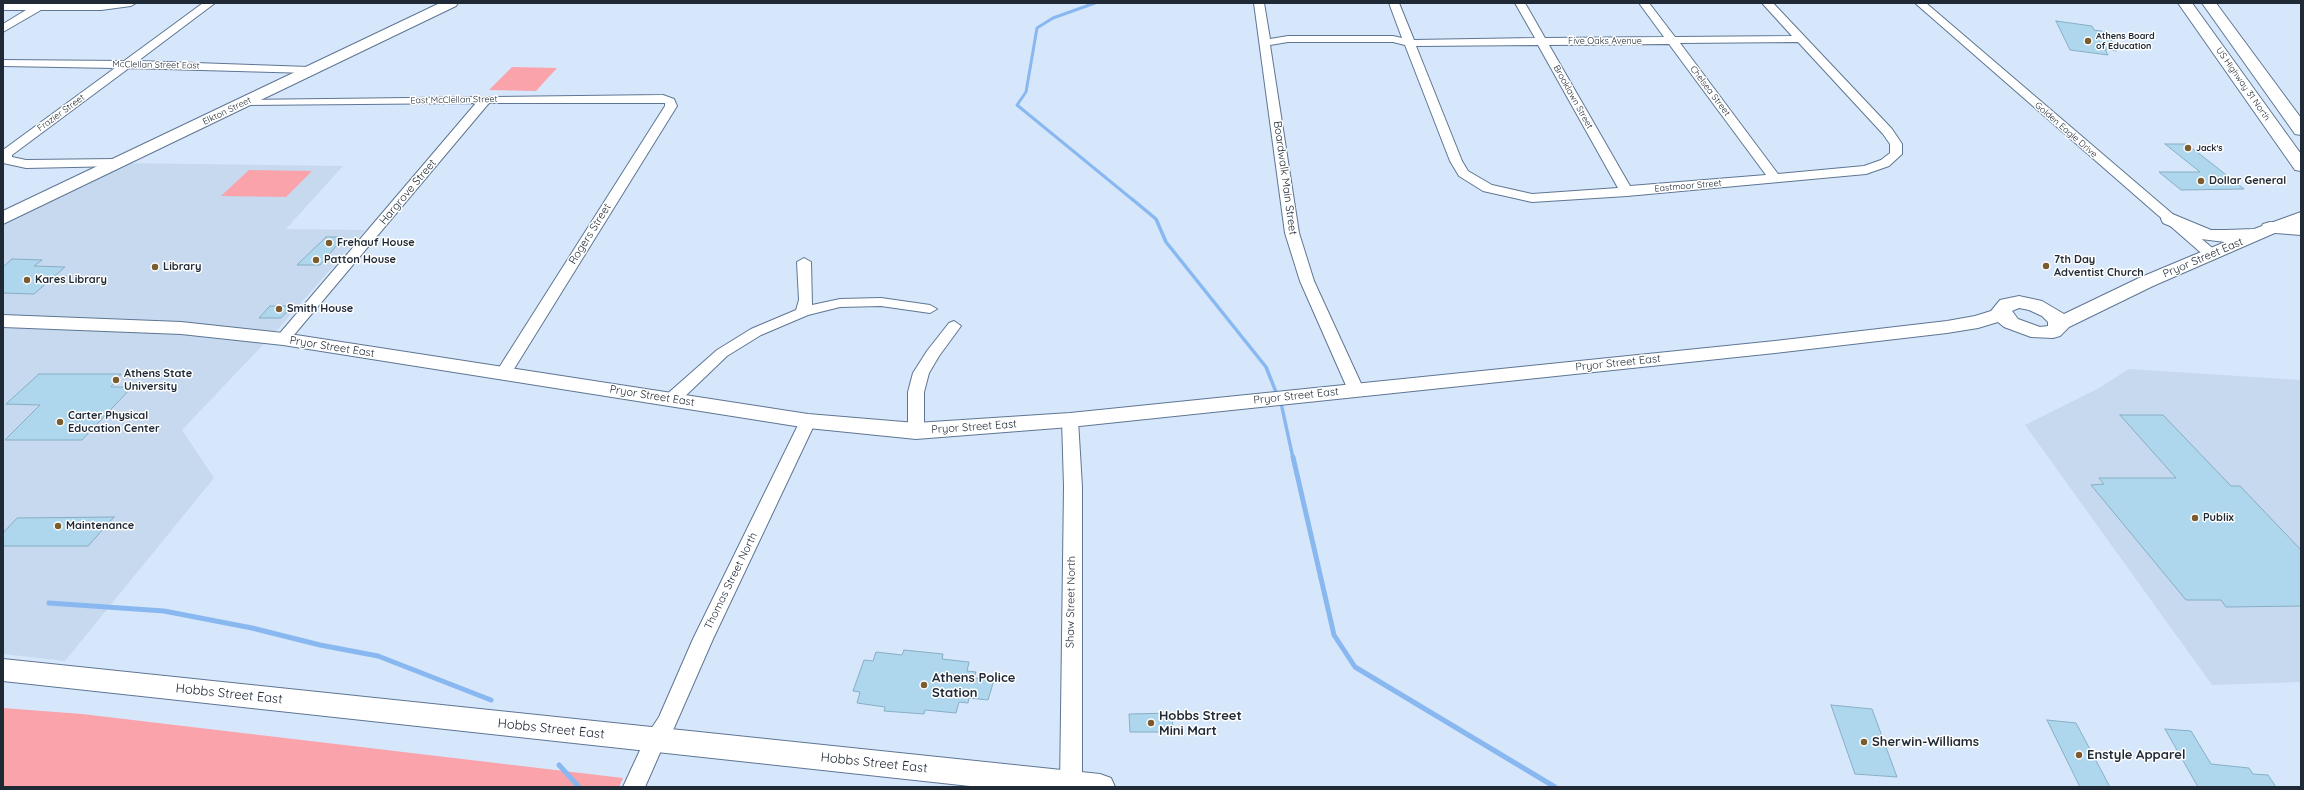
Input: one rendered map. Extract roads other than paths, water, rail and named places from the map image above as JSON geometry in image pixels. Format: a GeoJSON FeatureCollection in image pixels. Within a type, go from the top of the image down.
{"type":"FeatureCollection","features":[{"type":"Feature","properties":{"kind":"street"},"geometry":{"type":"LineString","coordinates":[[3,7],[42,5],[101,7],[131,3]]}},
{"type":"Feature","properties":{"kind":"street","name":"Frazier Street"},"geometry":{"type":"LineString","coordinates":[[116,163],[26,164],[6,160],[6,154],[210,3]]}},
{"type":"Feature","properties":{"kind":"street","name":"Elkton Street"},"geometry":{"type":"LineString","coordinates":[[3,218],[451,3]]}},
{"type":"Feature","properties":{"kind":"street","name":"Boardwalk Main Street"},"geometry":{"type":"LineString","coordinates":[[1259,3],[1292,233],[1307,281],[1356,390]]}},
{"type":"Feature","properties":{"kind":"street","name":"Eastmoor Street"},"geometry":{"type":"LineString","coordinates":[[1394,3],[1456,161],[1463,173],[1488,188],[1532,198],[1627,192],[1775,179],[1866,170],[1885,164],[1896,154],[1896,144],[1888,132],[1767,3]]}},
{"type":"Feature","properties":{"kind":"street","name":"Brooklawn Street"},"geometry":{"type":"LineString","coordinates":[[1520,3],[1627,192]]}},
{"type":"Feature","properties":{"kind":"street","name":"Chelsea Street"},"geometry":{"type":"LineString","coordinates":[[1644,3],[1775,179]]}},
{"type":"Feature","properties":{"kind":"street","name":"Golden Eagle Drive"},"geometry":{"type":"LineString","coordinates":[[1920,3],[2212,255]]}},
{"type":"Feature","properties":{"kind":"street","name":"US Highway 31 North"},"geometry":{"type":"LineString","coordinates":[[2185,3],[2301,166]]}},
{"type":"Feature","properties":{"kind":"street","name":"US Highway 31 North"},"geometry":{"type":"LineString","coordinates":[[2209,3],[2301,130]]}},
{"type":"Feature","properties":{"kind":"street"},"geometry":{"type":"LineString","coordinates":[[3,29],[42,5]]}},
{"type":"Feature","properties":{"kind":"street","name":"Five Oaks Avenue"},"geometry":{"type":"LineString","coordinates":[[1265,43],[1289,46],[1397,46],[1410,42],[1800,39]]}},
{"type":"Feature","properties":{"kind":"street","name":"McClellan Street East"},"geometry":{"type":"LineString","coordinates":[[3,63],[128,64],[309,70]]}},
{"type":"Feature","properties":{"kind":"street","name":"East McClellan Street"},"geometry":{"type":"LineString","coordinates":[[246,102],[663,98]]}},
{"type":"Feature","properties":{"kind":"street","name":"Rogers Street"},"geometry":{"type":"LineString","coordinates":[[503,374],[671,106],[670,101],[663,98]]}},
{"type":"Feature","properties":{"kind":"street","name":"Hargrove Street"},"geometry":{"type":"LineString","coordinates":[[283,339],[485,100]]}},
{"type":"Feature","properties":{"kind":"street","name":"Pryor Street East"},"geometry":{"type":"LineString","coordinates":[[1947,327],[2001,326],[2028,331],[2053,332],[2059,328],[2060,324],[2106,300],[2212,255],[2266,230],[2301,218]]}},
{"type":"Feature","properties":{"kind":"street"},"geometry":{"type":"LineString","coordinates":[[2170,219],[2208,235],[2226,236],[2266,230],[2301,229]]}},
{"type":"Feature","properties":{"kind":"street"},"geometry":{"type":"LineString","coordinates":[[803,312],[806,300],[804,262]]}},
{"type":"Feature","properties":{"kind":"street","name":"Pryor Street East"},"geometry":{"type":"LineString","coordinates":[[2043,308],[2069,307],[2106,300]]}},
{"type":"Feature","properties":{"kind":"street"},"geometry":{"type":"LineString","coordinates":[[672,399],[722,353],[756,332],[803,312],[840,303],[881,302],[930,309]]}},
{"type":"Feature","properties":{"kind":"street"},"geometry":{"type":"LineString","coordinates":[[2028,331],[2011,323],[2002,314],[2003,306],[2012,302],[2027,303],[2043,308],[2055,316],[2060,324]]}},
{"type":"Feature","properties":{"kind":"street","name":"Pryor Street East"},"geometry":{"type":"LineString","coordinates":[[3,321],[181,328],[283,339],[808,421],[916,431],[1070,420],[1947,327],[1978,322],[2002,314]]}},
{"type":"Feature","properties":{"kind":"street"},"geometry":{"type":"LineString","coordinates":[[916,431],[916,392],[921,373],[932,354],[954,326]]}},
{"type":"Feature","properties":{"kind":"street","name":"Shaw Street North"},"geometry":{"type":"LineString","coordinates":[[1070,420],[1073,487],[1071,786]]}},
{"type":"Feature","properties":{"kind":"street","name":"Thomas Street North"},"geometry":{"type":"LineString","coordinates":[[634,787],[654,741],[667,722],[704,639],[808,421]]}},
{"type":"Feature","properties":{"kind":"street","name":"Hobbs Street East"},"geometry":{"type":"LineString","coordinates":[[3,670],[1071,786],[1100,787]]}},
{"type":"Feature","properties":{"kind":"waterway"},"geometry":{"type":"LineString","coordinates":[[1095,3],[1053,18],[1037,28],[1026,92],[1017,105],[1133,200]]}},
{"type":"Feature","properties":{"kind":"waterway"},"geometry":{"type":"LineString","coordinates":[[1132,199],[1156,219],[1166,242],[1266,367],[1276,392]]}},
{"type":"Feature","properties":{"kind":"waterway"},"geometry":{"type":"LineString","coordinates":[[1281,403],[1293,458]]}},
{"type":"Feature","properties":{"kind":"waterway"},"geometry":{"type":"LineString","coordinates":[[1293,457],[1334,635],[1355,667],[1555,787]]}},
{"type":"Feature","properties":{"kind":"waterway"},"geometry":{"type":"LineString","coordinates":[[49,603],[164,611],[252,628],[320,645],[378,656],[491,700]]}},
{"type":"Feature","properties":{"kind":"waterway"},"geometry":{"type":"LineString","coordinates":[[559,765],[579,787]]}},
{"type":"Feature","properties":{"kind":"place","name":"Athens Board of Education"},"geometry":{"type":"Point","coordinates":[2088,41]}},
{"type":"Feature","properties":{"kind":"place","name":"Jack's"},"geometry":{"type":"Point","coordinates":[2188,148]}},
{"type":"Feature","properties":{"kind":"place","name":"Dollar General"},"geometry":{"type":"Point","coordinates":[2201,181]}},
{"type":"Feature","properties":{"kind":"place","name":"Frehauf House"},"geometry":{"type":"Point","coordinates":[329,243]}},
{"type":"Feature","properties":{"kind":"place","name":"Patton House"},"geometry":{"type":"Point","coordinates":[316,260]}},
{"type":"Feature","properties":{"kind":"place","name":"7th Day Adventist Church"},"geometry":{"type":"Point","coordinates":[2046,266]}},
{"type":"Feature","properties":{"kind":"place","name":"Library"},"geometry":{"type":"Point","coordinates":[155,267]}},
{"type":"Feature","properties":{"kind":"place","name":"Kares Library"},"geometry":{"type":"Point","coordinates":[27,280]}},
{"type":"Feature","properties":{"kind":"place","name":"Smith House"},"geometry":{"type":"Point","coordinates":[279,309]}},
{"type":"Feature","properties":{"kind":"place","name":"Athens State University"},"geometry":{"type":"Point","coordinates":[116,380]}},
{"type":"Feature","properties":{"kind":"place","name":"Carter Physical Education Center"},"geometry":{"type":"Point","coordinates":[60,422]}},
{"type":"Feature","properties":{"kind":"place","name":"Publix"},"geometry":{"type":"Point","coordinates":[2195,518]}},
{"type":"Feature","properties":{"kind":"place","name":"Maintenance"},"geometry":{"type":"Point","coordinates":[58,526]}},
{"type":"Feature","properties":{"kind":"place","name":"Athens Police Station"},"geometry":{"type":"Point","coordinates":[924,685]}},
{"type":"Feature","properties":{"kind":"place","name":"Hobbs Street Mini Mart"},"geometry":{"type":"Point","coordinates":[1151,723]}},
{"type":"Feature","properties":{"kind":"place","name":"Sherwin-Williams"},"geometry":{"type":"Point","coordinates":[1864,742]}},
{"type":"Feature","properties":{"kind":"place","name":"Enstyle Apparel"},"geometry":{"type":"Point","coordinates":[2079,755]}}]}
